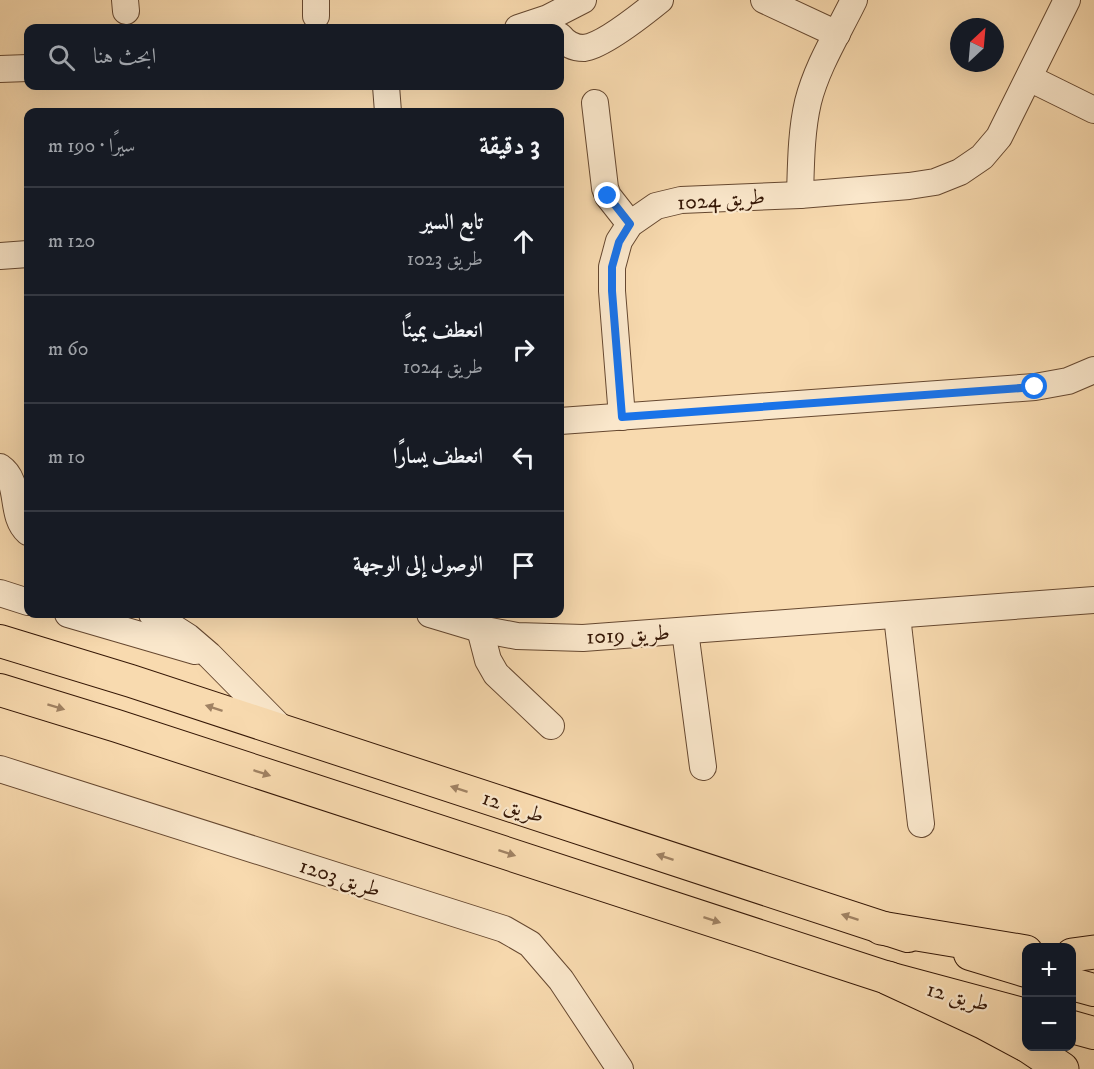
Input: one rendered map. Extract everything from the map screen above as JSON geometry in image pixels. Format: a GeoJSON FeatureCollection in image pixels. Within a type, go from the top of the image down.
{"type":"FeatureCollection","features":[{"type":"Feature","properties":{"kind":"highway"},"geometry":{"type":"LineString","coordinates":[[881,928],[1022,951]]}},
{"type":"Feature","properties":{"kind":"highway"},"geometry":{"type":"LineString","coordinates":[[1076,954],[1094,952]]}},
{"type":"Feature","properties":{"kind":"highway"},"geometry":{"type":"LineString","coordinates":[[888,978],[983,1022],[1022,1043]]}},
{"type":"Feature","properties":{"kind":"highway"},"geometry":{"type":"LineString","coordinates":[[1035,1051],[1062,1069]]}},
{"type":"Feature","properties":{"kind":"main road","name":"طريق 12"},"geometry":{"type":"LineString","coordinates":[[0,641],[130,681],[881,928],[1022,970]]}},
{"type":"Feature","properties":{"kind":"main road","name":"طريق 12"},"geometry":{"type":"LineString","coordinates":[[0,690],[117,726],[888,978],[1022,1014]]}},
{"type":"Feature","properties":{"kind":"main road"},"geometry":{"type":"LineString","coordinates":[[1076,985],[1094,990]]}},
{"type":"Feature","properties":{"kind":"main road"},"geometry":{"type":"LineString","coordinates":[[1076,1028],[1094,1033]]}},
{"type":"Feature","properties":{"kind":"street"},"geometry":{"type":"LineString","coordinates":[[557,24],[583,0]]}},
{"type":"Feature","properties":{"kind":"street"},"geometry":{"type":"LineString","coordinates":[[564,38],[571,46],[584,48],[592,46],[616,32],[660,0]]}},
{"type":"Feature","properties":{"kind":"street"},"geometry":{"type":"LineString","coordinates":[[764,0],[837,34]]}},
{"type":"Feature","properties":{"kind":"street"},"geometry":{"type":"LineString","coordinates":[[800,195],[804,120],[809,100],[815,80],[854,0]]}},
{"type":"Feature","properties":{"kind":"street","name":"طريق 1024"},"geometry":{"type":"LineString","coordinates":[[622,417],[612,267],[619,242],[630,224],[656,206],[681,200],[800,195],[909,186],[935,182],[960,172],[982,157],[999,137],[1067,0]]}},
{"type":"Feature","properties":{"kind":"street"},"geometry":{"type":"LineString","coordinates":[[0,69],[24,68]]}},
{"type":"Feature","properties":{"kind":"street"},"geometry":{"type":"LineString","coordinates":[[1029,78],[1094,110]]}},
{"type":"Feature","properties":{"kind":"street"},"geometry":{"type":"LineString","coordinates":[[386,90],[388,108]]}},
{"type":"Feature","properties":{"kind":"street"},"geometry":{"type":"LineString","coordinates":[[594,103],[604,188],[630,224]]}},
{"type":"Feature","properties":{"kind":"street"},"geometry":{"type":"LineString","coordinates":[[0,256],[24,254]]}},
{"type":"Feature","properties":{"kind":"street"},"geometry":{"type":"LineString","coordinates":[[564,421],[1035,387],[1068,381],[1094,370]]}},
{"type":"Feature","properties":{"kind":"street"},"geometry":{"type":"LineString","coordinates":[[0,467],[8,472],[13,485],[18,517],[24,526]]}},
{"type":"Feature","properties":{"kind":"street"},"geometry":{"type":"LineString","coordinates":[[0,593],[24,601]]}},
{"type":"Feature","properties":{"kind":"street","name":"طريق 1019"},"geometry":{"type":"LineString","coordinates":[[443,618],[480,629],[517,636],[583,638],[1094,600]]}},
{"type":"Feature","properties":{"kind":"street"},"geometry":{"type":"LineString","coordinates":[[897,616],[921,824]]}},
{"type":"Feature","properties":{"kind":"street"},"geometry":{"type":"LineString","coordinates":[[82,618],[209,655]]}},
{"type":"Feature","properties":{"kind":"street"},"geometry":{"type":"LineString","coordinates":[[159,618],[188,637],[209,655],[284,732]]}},
{"type":"Feature","properties":{"kind":"street"},"geometry":{"type":"LineString","coordinates":[[480,629],[488,660],[496,674],[551,726]]}},
{"type":"Feature","properties":{"kind":"street","name":"طريق 1019"},"geometry":{"type":"LineString","coordinates":[[686,631],[703,767]]}},
{"type":"Feature","properties":{"kind":"street","name":"طريق 1203"},"geometry":{"type":"LineString","coordinates":[[0,770],[504,929],[530,945],[561,980],[620,1069]]}},
{"type":"Feature","properties":{"kind":"route"},"geometry":{"type":"LineString","coordinates":[[608,196],[630,224],[619,242],[612,267],[622,417],[1035,387]]}}]}
